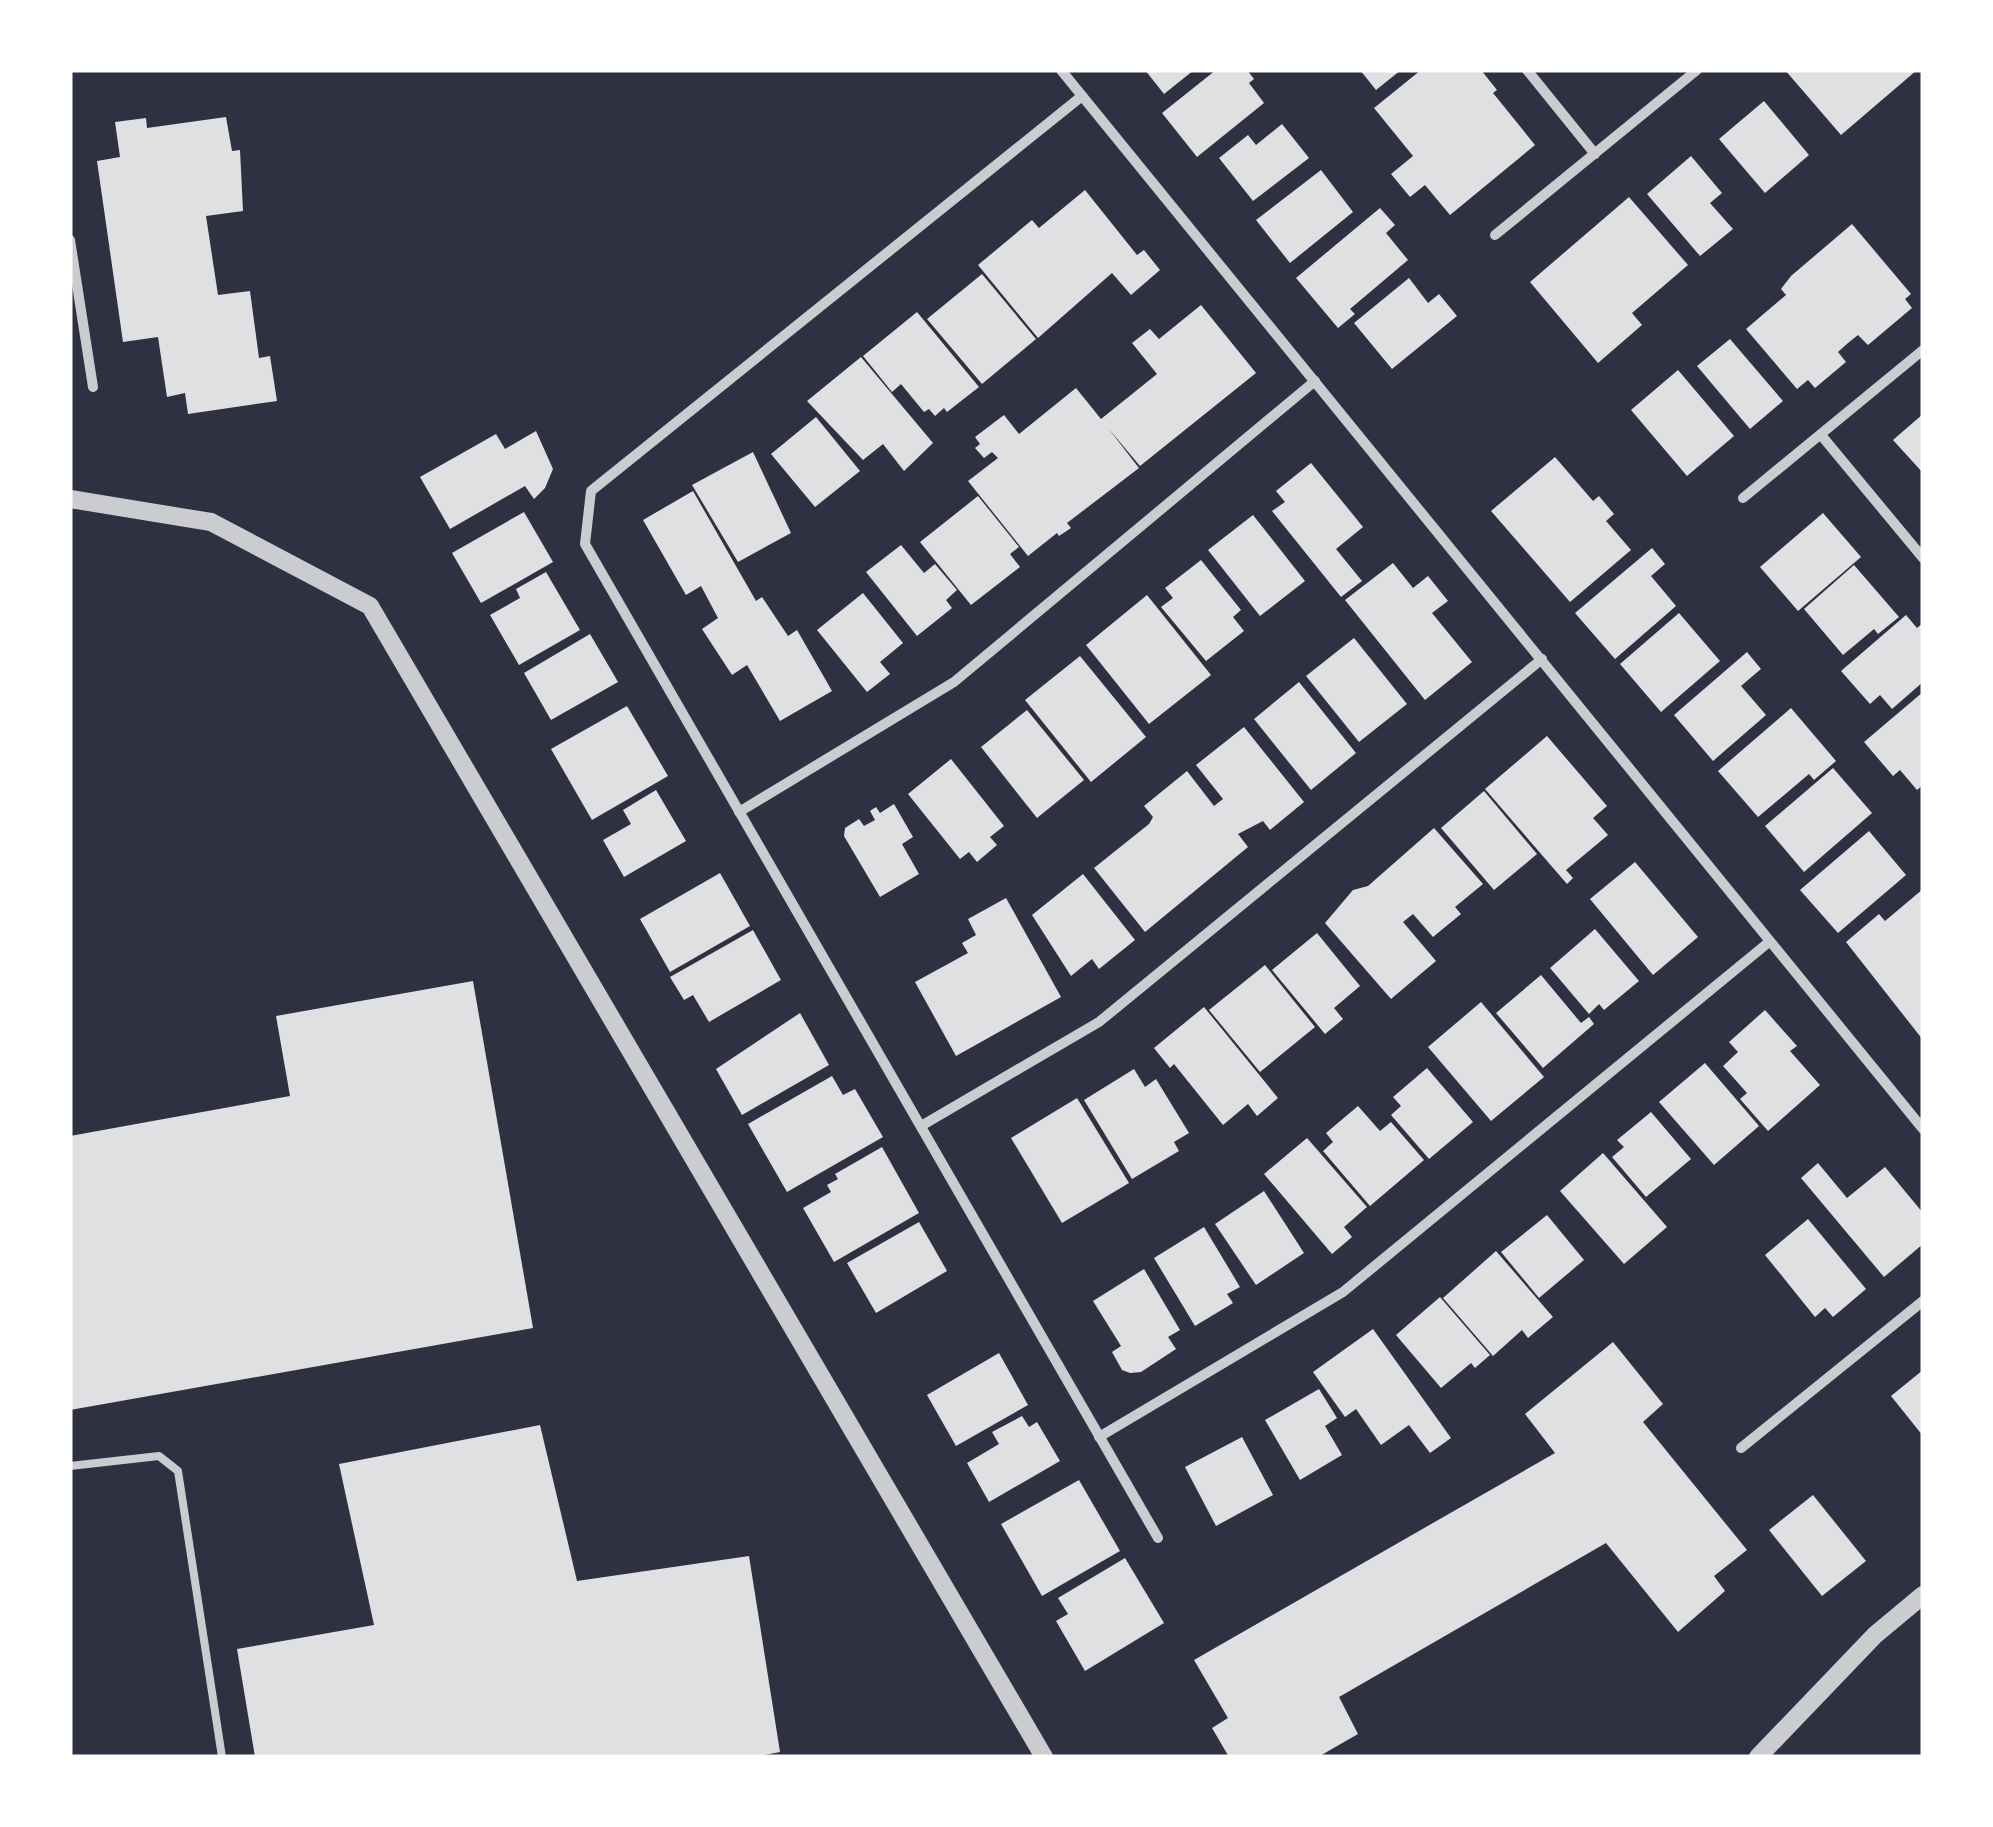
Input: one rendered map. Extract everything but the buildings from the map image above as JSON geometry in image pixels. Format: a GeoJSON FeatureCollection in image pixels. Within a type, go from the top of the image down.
{"type":"FeatureCollection","features":[{"type":"Feature","properties":{"kind":"street"},"geometry":{"type":"LineString","coordinates":[[1061,70],[1923,1129]]}},
{"type":"Feature","properties":{"kind":"street"},"geometry":{"type":"LineString","coordinates":[[1527,70],[1595,154]]}},
{"type":"Feature","properties":{"kind":"street"},"geometry":{"type":"LineString","coordinates":[[1495,235],[1697,70]]}},
{"type":"Feature","properties":{"kind":"street"},"geometry":{"type":"LineString","coordinates":[[1082,96],[591,491],[585,544],[1158,1538]]}},
{"type":"Feature","properties":{"kind":"street"},"geometry":{"type":"LineString","coordinates":[[70,240],[72,278],[92,387]]}},
{"type":"Feature","properties":{"kind":"street"},"geometry":{"type":"LineString","coordinates":[[1743,498],[1923,350]]}},
{"type":"Feature","properties":{"kind":"street"},"geometry":{"type":"LineString","coordinates":[[739,812],[954,682],[1314,381]]}},
{"type":"Feature","properties":{"kind":"street"},"geometry":{"type":"LineString","coordinates":[[1821,436],[1923,558]]}},
{"type":"Feature","properties":{"kind":"street"},"geometry":{"type":"LineString","coordinates":[[70,499],[211,522],[370,606],[1044,1757]]}},
{"type":"Feature","properties":{"kind":"street"},"geometry":{"type":"LineString","coordinates":[[922,1126],[1099,1022],[1542,659]]}},
{"type":"Feature","properties":{"kind":"street"},"geometry":{"type":"LineString","coordinates":[[1099,1437],[1342,1292],[1769,942]]}},
{"type":"Feature","properties":{"kind":"street"},"geometry":{"type":"LineString","coordinates":[[1741,1448],[1923,1301]]}},
{"type":"Feature","properties":{"kind":"street"},"geometry":{"type":"LineString","coordinates":[[1758,1757],[1875,1635],[1923,1595]]}},
{"type":"Feature","properties":{"kind":"lane"},"geometry":{"type":"LineString","coordinates":[[70,1466],[159,1456],[178,1471],[222,1757]]}}]}
